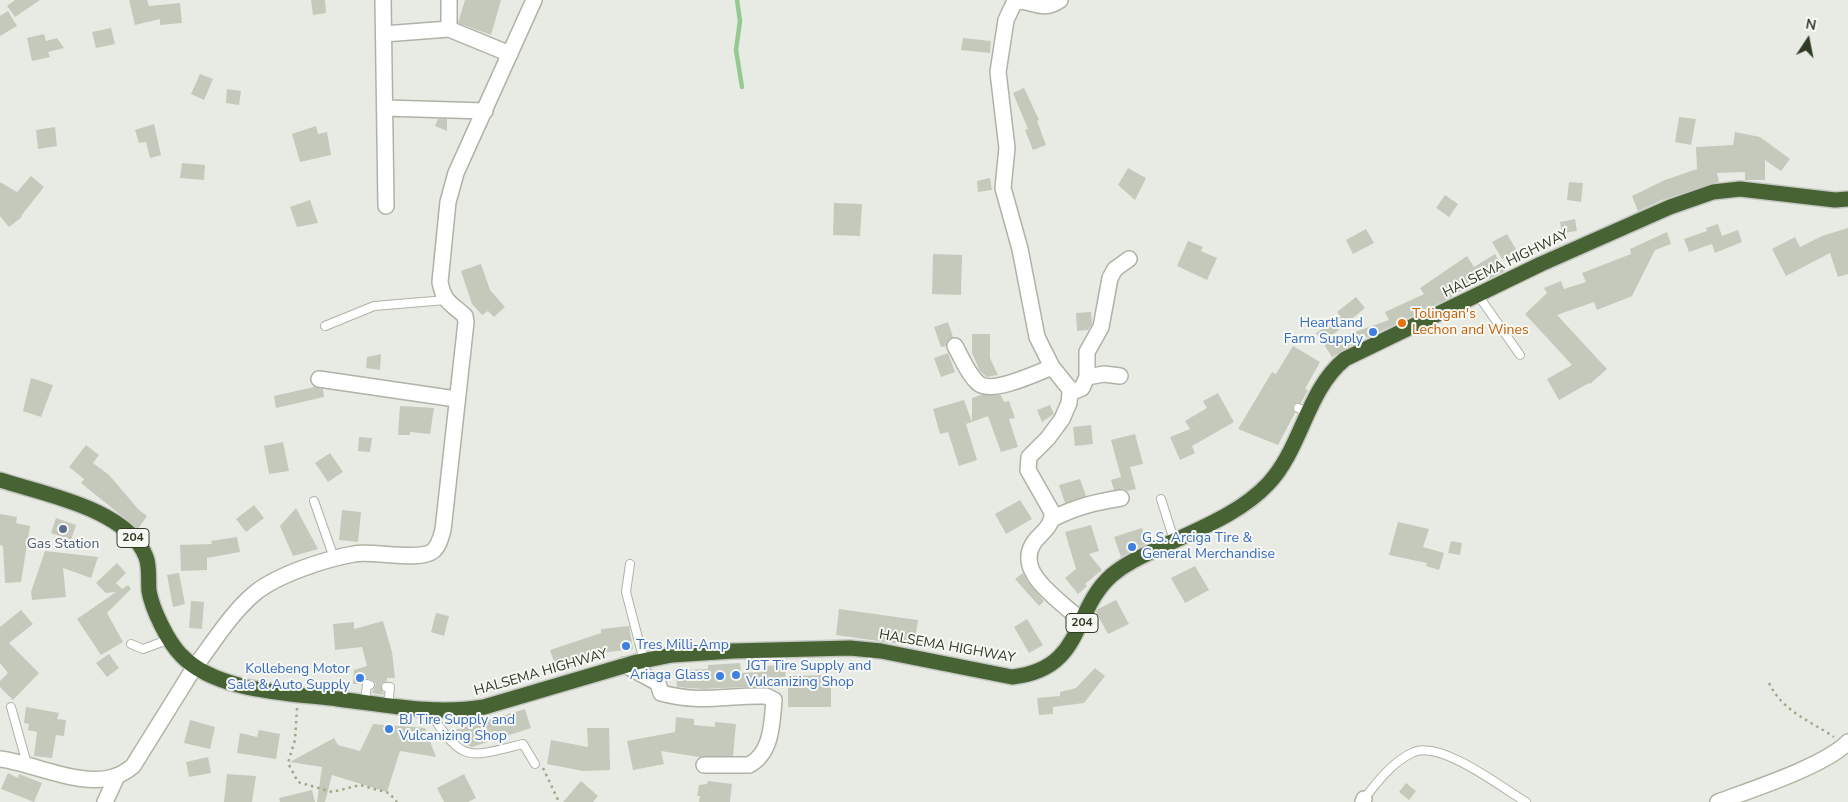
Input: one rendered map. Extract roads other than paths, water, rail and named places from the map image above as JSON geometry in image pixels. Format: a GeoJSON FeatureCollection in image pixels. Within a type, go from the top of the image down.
{"type":"FeatureCollection","features":[{"type":"Feature","properties":{"kind":"highway","name":"HALSEMA HIGHWAY"},"geometry":{"type":"LineString","coordinates":[[0,480],[91,509],[126,531],[147,557],[150,593],[170,639],[179,653],[194,668],[226,680],[297,695],[430,711],[460,711],[484,707],[625,665],[672,655],[733,651],[850,648],[910,656],[1012,677],[1029,675],[1061,656],[1068,648],[1095,598],[1111,576],[1135,559],[1236,509],[1261,491],[1281,466],[1303,410],[1328,376],[1345,359],[1541,264],[1644,218],[1713,192],[1740,189],[1835,200],[1848,199]]}},
{"type":"Feature","properties":{"kind":"street"},"geometry":{"type":"LineString","coordinates":[[384,0],[386,206]]}},
{"type":"Feature","properties":{"kind":"street"},"geometry":{"type":"LineString","coordinates":[[448,0],[449,29]]}},
{"type":"Feature","properties":{"kind":"street"},"geometry":{"type":"LineString","coordinates":[[0,758],[85,778],[107,779],[117,776],[133,766],[194,668],[255,593],[273,581],[334,558],[378,552],[424,555],[433,552],[443,530],[466,322],[465,316],[446,300],[440,282],[448,202],[456,173],[534,0]]}},
{"type":"Feature","properties":{"kind":"street"},"geometry":{"type":"LineString","coordinates":[[1052,519],[1052,512],[1033,482],[1028,463],[1032,452],[1048,438],[1062,419],[1069,403],[1070,393],[1064,379],[1052,367],[1037,337],[1020,249],[1003,188],[1008,148],[998,72],[1006,20],[1016,1],[1022,0],[1040,6],[1050,6],[1060,0]]}},
{"type":"Feature","properties":{"kind":"street"},"geometry":{"type":"LineString","coordinates":[[384,34],[449,29],[510,54]]}},
{"type":"Feature","properties":{"kind":"street"},"geometry":{"type":"LineString","coordinates":[[385,108],[485,111]]}},
{"type":"Feature","properties":{"kind":"street"},"geometry":{"type":"LineString","coordinates":[[1070,393],[1082,388],[1088,377],[1087,352],[1101,327],[1110,278],[1115,269],[1129,259]]}},
{"type":"Feature","properties":{"kind":"street"},"geometry":{"type":"LineString","coordinates":[[954,346],[972,375],[983,386],[991,388],[1031,376],[1052,367]]}},
{"type":"Feature","properties":{"kind":"street"},"geometry":{"type":"LineString","coordinates":[[1088,377],[1104,374],[1120,376]]}},
{"type":"Feature","properties":{"kind":"street"},"geometry":{"type":"LineString","coordinates":[[319,379],[456,399]]}},
{"type":"Feature","properties":{"kind":"street"},"geometry":{"type":"LineString","coordinates":[[1082,622],[1042,585],[1031,571],[1029,564],[1031,549],[1052,519],[1091,503],[1121,498]]}},
{"type":"Feature","properties":{"kind":"street"},"geometry":{"type":"LineString","coordinates":[[625,665],[658,684],[661,693],[675,697],[700,700],[766,696],[774,700],[768,740],[755,762],[749,765],[704,764]]}},
{"type":"Feature","properties":{"kind":"street"},"geometry":{"type":"LineString","coordinates":[[1718,802],[1745,793],[1833,755],[1847,744]]}},
{"type":"Feature","properties":{"kind":"street"},"geometry":{"type":"LineString","coordinates":[[105,802],[117,776]]}},
{"type":"Feature","properties":{"kind":"lane"},"geometry":{"type":"LineString","coordinates":[[1478,295],[1520,355]]}},
{"type":"Feature","properties":{"kind":"lane"},"geometry":{"type":"LineString","coordinates":[[325,326],[374,306],[446,300]]}},
{"type":"Feature","properties":{"kind":"lane"},"geometry":{"type":"LineString","coordinates":[[1161,499],[1174,540]]}},
{"type":"Feature","properties":{"kind":"lane"},"geometry":{"type":"LineString","coordinates":[[314,501],[334,558]]}},
{"type":"Feature","properties":{"kind":"lane"},"geometry":{"type":"LineString","coordinates":[[630,564],[626,592],[644,661]]}},
{"type":"Feature","properties":{"kind":"lane"},"geometry":{"type":"LineString","coordinates":[[131,644],[143,649],[170,639]]}},
{"type":"Feature","properties":{"kind":"lane"},"geometry":{"type":"LineString","coordinates":[[365,703],[367,684],[370,685]]}},
{"type":"Feature","properties":{"kind":"lane"},"geometry":{"type":"LineString","coordinates":[[386,687],[390,688],[388,706]]}},
{"type":"Feature","properties":{"kind":"lane"},"geometry":{"type":"LineString","coordinates":[[11,707],[26,764]]}},
{"type":"Feature","properties":{"kind":"lane"},"geometry":{"type":"LineString","coordinates":[[430,711],[441,729],[462,752],[478,754],[523,744],[535,764]]}},
{"type":"Feature","properties":{"kind":"lane"},"geometry":{"type":"LineString","coordinates":[[1363,801],[1380,777],[1403,758],[1423,750],[1434,750],[1448,755],[1526,802]]}},
{"type":"Feature","properties":{"kind":"waterway"},"geometry":{"type":"LineString","coordinates":[[737,0],[740,21],[736,50],[742,87]]}},
{"type":"Feature","properties":{"kind":"place","name":"Tolingan's Lechon and Wines"},"geometry":{"type":"Point","coordinates":[1402,323]}},
{"type":"Feature","properties":{"kind":"place","name":"Heartland Farm Supply"},"geometry":{"type":"Point","coordinates":[1373,332]}},
{"type":"Feature","properties":{"kind":"place","name":"Gas Station"},"geometry":{"type":"Point","coordinates":[63,529]}},
{"type":"Feature","properties":{"kind":"place","name":"G.S. Arciga Tire & General Merchandise"},"geometry":{"type":"Point","coordinates":[1132,547]}},
{"type":"Feature","properties":{"kind":"place","name":"Tres Milli-Amp"},"geometry":{"type":"Point","coordinates":[626,646]}},
{"type":"Feature","properties":{"kind":"place","name":"JGT Tire Supply and Vulcanizing Shop"},"geometry":{"type":"Point","coordinates":[736,675]}},
{"type":"Feature","properties":{"kind":"place","name":"Ariaga Glass"},"geometry":{"type":"Point","coordinates":[720,676]}},
{"type":"Feature","properties":{"kind":"place","name":"Kollebeng Motor Sale & Auto Supply"},"geometry":{"type":"Point","coordinates":[360,678]}},
{"type":"Feature","properties":{"kind":"place","name":"BJ Tire Supply and Vulcanizing Shop"},"geometry":{"type":"Point","coordinates":[389,729]}}]}
